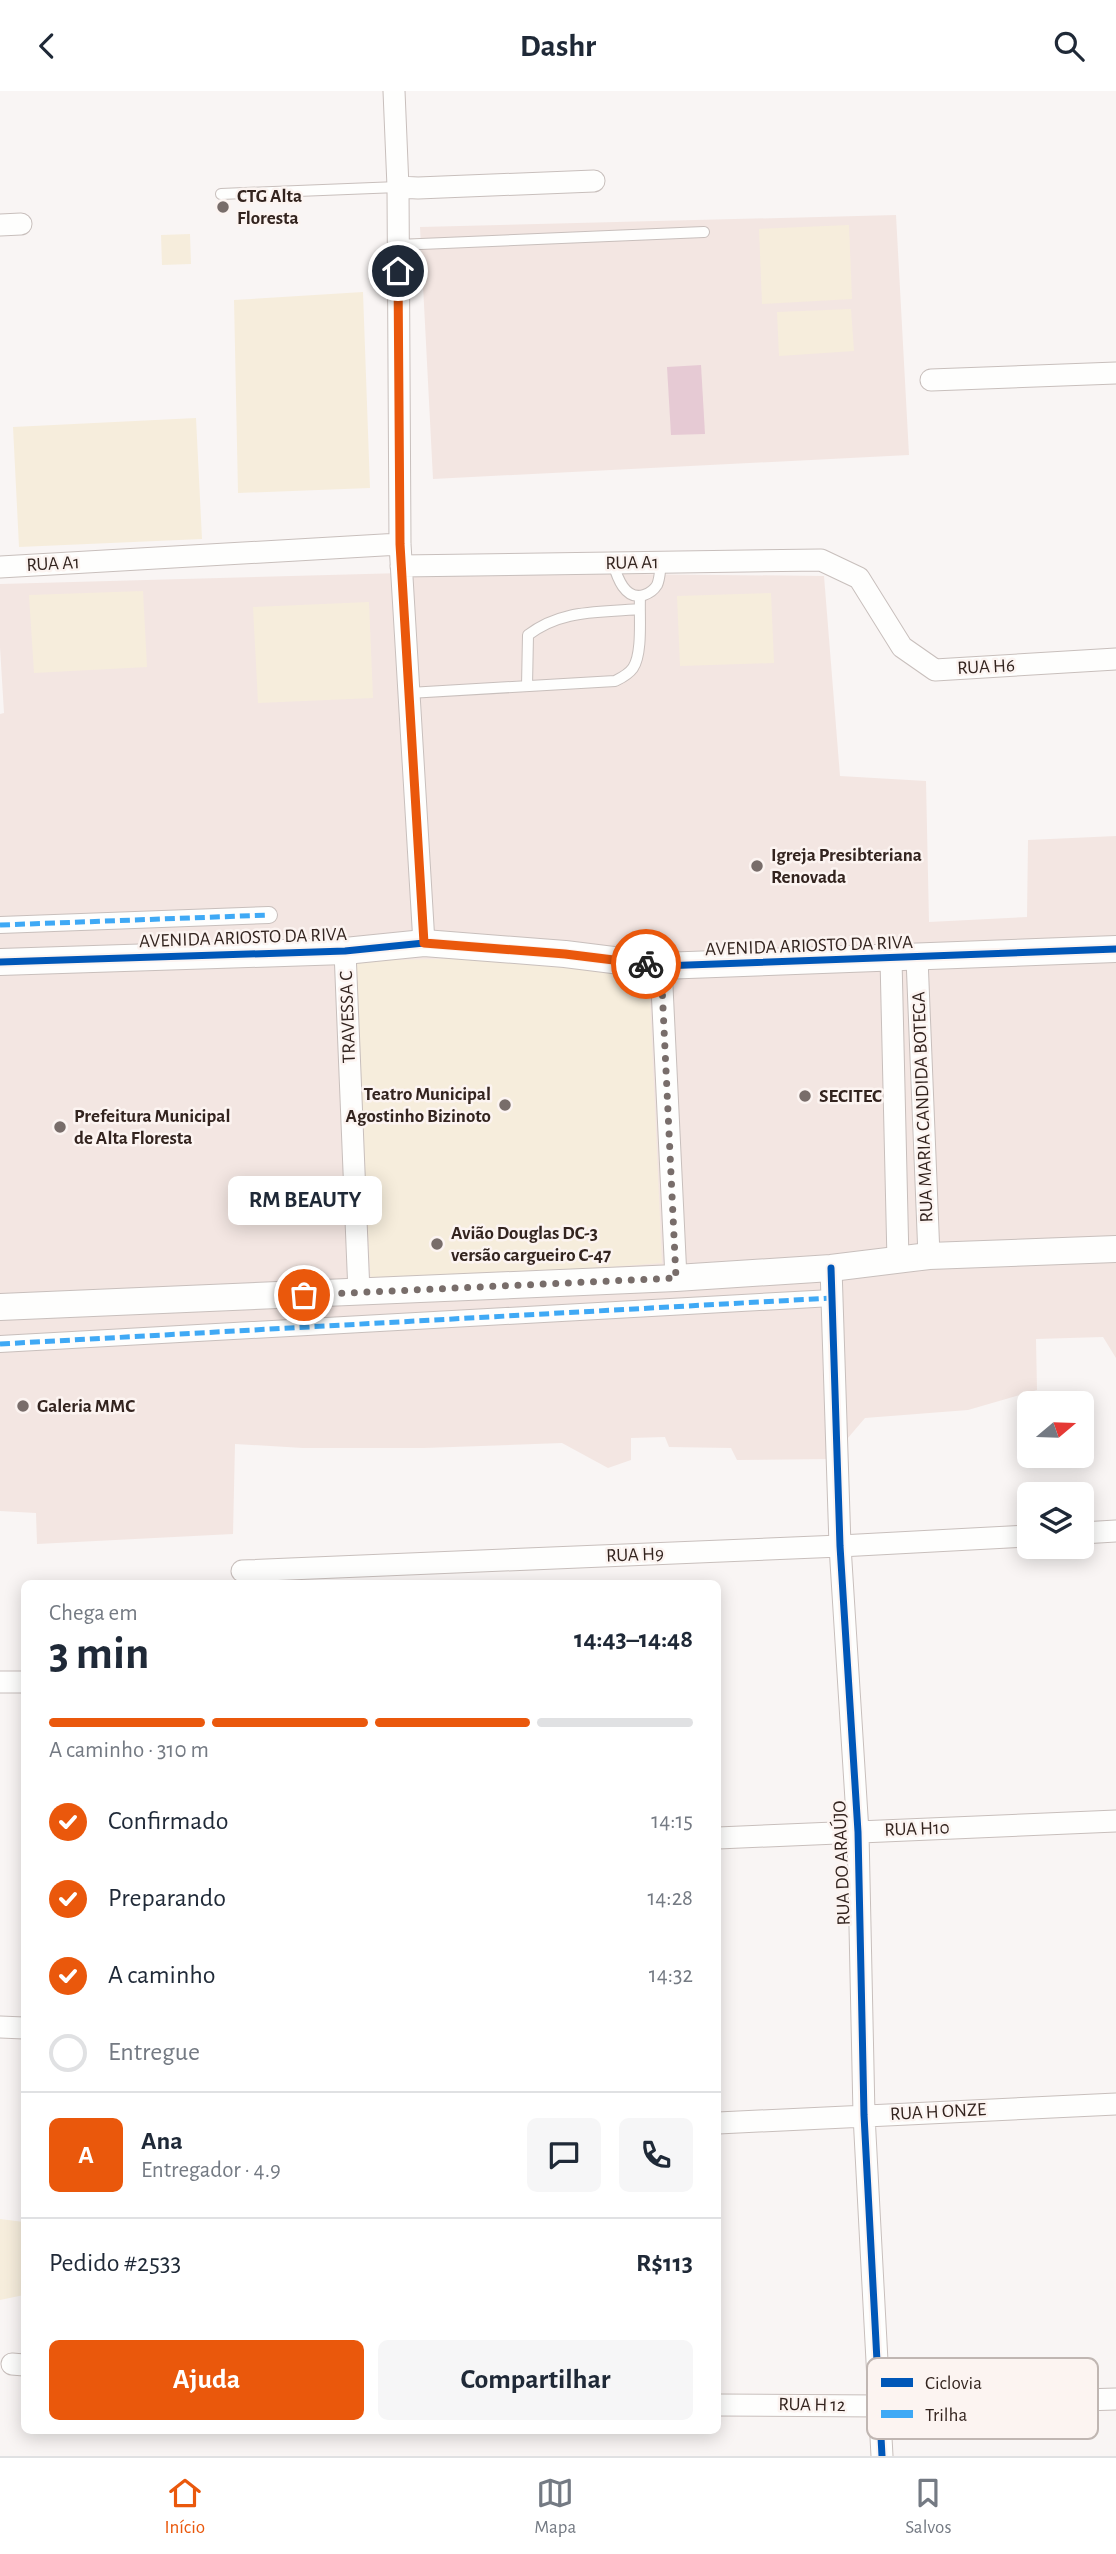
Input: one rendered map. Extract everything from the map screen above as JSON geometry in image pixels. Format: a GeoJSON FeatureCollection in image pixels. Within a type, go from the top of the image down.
{"type":"FeatureCollection","features":[{"type":"Feature","properties":{"kind":"street"},"geometry":{"type":"LineString","coordinates":[[394,91],[398,187],[401,555],[424,943]]}},
{"type":"Feature","properties":{"kind":"street"},"geometry":{"type":"LineString","coordinates":[[398,187],[594,181]]}},
{"type":"Feature","properties":{"kind":"street"},"geometry":{"type":"LineString","coordinates":[[931,380],[1116,373]]}},
{"type":"Feature","properties":{"kind":"street","name":"RUA A1"},"geometry":{"type":"LineString","coordinates":[[0,567],[401,555],[613,563],[821,561],[859,578]]}},
{"type":"Feature","properties":{"kind":"street","name":"RUA H6"},"geometry":{"type":"LineString","coordinates":[[859,578],[902,647],[935,670],[1116,659]]}},
{"type":"Feature","properties":{"kind":"street"},"geometry":{"type":"LineString","coordinates":[[0,925],[269,915]]}},
{"type":"Feature","properties":{"kind":"street","name":"AVENIDA ARIOSTO DA RIVA"},"geometry":{"type":"LineString","coordinates":[[0,962],[345,951],[424,943],[565,954],[661,966],[1116,949]]}},
{"type":"Feature","properties":{"kind":"street","name":"TRAVESSA C"},"geometry":{"type":"LineString","coordinates":[[345,951],[359,1293]]}},
{"type":"Feature","properties":{"kind":"street","name":"RUA MARIA CANDIDA BOTEGA"},"geometry":{"type":"LineString","coordinates":[[898,1260],[894,1092],[904,958]]}},
{"type":"Feature","properties":{"kind":"street","name":"RUA MARIA CANDIDA BOTEGA"},"geometry":{"type":"LineString","coordinates":[[904,958],[922,1092],[929,1256]]}},
{"type":"Feature","properties":{"kind":"street"},"geometry":{"type":"LineString","coordinates":[[661,966],[676,1278]]}},
{"type":"Feature","properties":{"kind":"street"},"geometry":{"type":"LineString","coordinates":[[894,1092],[922,1092]]}},
{"type":"Feature","properties":{"kind":"street"},"geometry":{"type":"LineString","coordinates":[[0,1307],[676,1278],[831,1268],[929,1256],[1116,1249]]}},
{"type":"Feature","properties":{"kind":"street","name":"RUA DO ARAÚJO"},"geometry":{"type":"LineString","coordinates":[[831,1268],[840,1546],[858,1832],[864,2115],[877,2358]]}},
{"type":"Feature","properties":{"kind":"street"},"geometry":{"type":"LineString","coordinates":[[0,1344],[832,1298]]}},
{"type":"Feature","properties":{"kind":"street"},"geometry":{"type":"LineString","coordinates":[[1094,1532],[1116,1531]]}},
{"type":"Feature","properties":{"kind":"street","name":"RUA H9"},"geometry":{"type":"LineString","coordinates":[[242,1571],[1017,1537]]}},
{"type":"Feature","properties":{"kind":"street"},"geometry":{"type":"LineString","coordinates":[[0,1682],[21,1682]]}},
{"type":"Feature","properties":{"kind":"street","name":"RUA H10"},"geometry":{"type":"LineString","coordinates":[[721,1838],[1116,1821]]}},
{"type":"Feature","properties":{"kind":"street"},"geometry":{"type":"LineString","coordinates":[[0,2027],[21,2028]]}},
{"type":"Feature","properties":{"kind":"street","name":"RUA H ONZE"},"geometry":{"type":"LineString","coordinates":[[721,2123],[1116,2104]]}},
{"type":"Feature","properties":{"kind":"street","name":"RUA H 12"},"geometry":{"type":"LineString","coordinates":[[1098,2400],[1116,2399]]}},
{"type":"Feature","properties":{"kind":"street","name":"RUA H 12"},"geometry":{"type":"LineString","coordinates":[[721,2405],[867,2406]]}},
{"type":"Feature","properties":{"kind":"lane"},"geometry":{"type":"LineString","coordinates":[[221,194],[398,187]]}},
{"type":"Feature","properties":{"kind":"lane"},"geometry":{"type":"LineString","coordinates":[[397,245],[704,232]]}},
{"type":"Feature","properties":{"kind":"lane"},"geometry":{"type":"LineString","coordinates":[[613,563],[618,580],[629,593],[640,597],[651,593],[658,583],[661,562]]}},
{"type":"Feature","properties":{"kind":"lane"},"geometry":{"type":"LineString","coordinates":[[409,693],[615,681],[634,667],[638,654],[640,597]]}},
{"type":"Feature","properties":{"kind":"lane"},"geometry":{"type":"LineString","coordinates":[[527,686],[528,635],[544,622],[567,615],[639,609]]}},
{"type":"Feature","properties":{"kind":"shaded area"},"geometry":{"type":"Polygon","coordinates":[[[896,215],[909,455],[433,479],[420,227],[896,215]]]}},
{"type":"Feature","properties":{"kind":"shaded area"},"geometry":{"type":"Polygon","coordinates":[[[849,225],[852,299],[762,304],[759,229],[849,225]]]}},
{"type":"Feature","properties":{"kind":"shaded area"},"geometry":{"type":"Polygon","coordinates":[[[190,234],[191,264],[162,265],[161,235],[190,234]]]}},
{"type":"Feature","properties":{"kind":"shaded area"},"geometry":{"type":"Polygon","coordinates":[[[363,292],[370,488],[238,493],[234,300],[363,292]]]}},
{"type":"Feature","properties":{"kind":"shaded area"},"geometry":{"type":"Polygon","coordinates":[[[851,309],[854,351],[779,356],[777,312],[851,309]]]}},
{"type":"Feature","properties":{"kind":"shaded area"},"geometry":{"type":"Polygon","coordinates":[[[701,365],[705,434],[671,435],[667,367],[701,365]]]}},
{"type":"Feature","properties":{"kind":"shaded area"},"geometry":{"type":"Polygon","coordinates":[[[196,418],[202,539],[19,547],[13,427],[196,418]]]}},
{"type":"Feature","properties":{"kind":"shaded area"},"geometry":{"type":"Polygon","coordinates":[[[440,572],[824,576],[840,776],[926,781],[929,922],[1027,917],[1028,840],[1116,836],[1116,1358],[1103,1337],[1036,1339],[1037,1390],[1017,1391],[1017,1396],[968,1410],[865,1418],[830,1459],[737,1460],[731,1448],[669,1447],[665,1437],[631,1438],[631,1460],[608,1468],[562,1443],[424,1448],[303,1448],[235,1444],[233,1534],[37,1544],[36,1513],[0,1511],[0,714],[4,713],[0,584],[440,572]]]}},
{"type":"Feature","properties":{"kind":"shaded area"},"geometry":{"type":"Polygon","coordinates":[[[143,591],[147,667],[34,673],[29,595],[143,591]]]}},
{"type":"Feature","properties":{"kind":"shaded area"},"geometry":{"type":"Polygon","coordinates":[[[771,593],[774,663],[680,666],[677,596],[771,593]]]}},
{"type":"Feature","properties":{"kind":"shaded area"},"geometry":{"type":"Polygon","coordinates":[[[369,602],[373,698],[258,703],[253,607],[369,602]]]}},
{"type":"Feature","properties":{"kind":"shaded area"},"geometry":{"type":"Polygon","coordinates":[[[479,958],[558,963],[649,976],[662,1263],[371,1286],[352,961],[479,958]]]}},
{"type":"Feature","properties":{"kind":"shaded area"},"geometry":{"type":"Polygon","coordinates":[[[0,2219],[21,2222],[21,2296],[0,2300],[0,2219]]]}},
{"type":"Feature","properties":{"kind":"marked path"},"geometry":{"type":"LineString","coordinates":[[0,925],[269,915]]}},
{"type":"Feature","properties":{"kind":"marked path"},"geometry":{"type":"LineString","coordinates":[[0,1344],[832,1298]]}},
{"type":"Feature","properties":{"kind":"cycle path"},"geometry":{"type":"LineString","coordinates":[[0,962],[345,951],[424,943],[565,954],[661,966],[1116,949]]}},
{"type":"Feature","properties":{"kind":"cycle path"},"geometry":{"type":"LineString","coordinates":[[831,1268],[840,1546],[858,1832],[864,2115],[877,2358]]}},
{"type":"Feature","properties":{"kind":"cycle path"},"geometry":{"type":"LineString","coordinates":[[881,2439],[882,2456]]}},
{"type":"Feature","properties":{"kind":"way so far"},"geometry":{"type":"LineString","coordinates":[[304,1295],[676,1278],[661,966],[646,964]]}},
{"type":"Feature","properties":{"kind":"place","name":"CTG Alta Floresta"},"geometry":{"type":"Point","coordinates":[223,207]}},
{"type":"Feature","properties":{"kind":"place","name":"Igreja Presibteriana Renovada"},"geometry":{"type":"Point","coordinates":[757,866]}},
{"type":"Feature","properties":{"kind":"place","name":"SECITEC"},"geometry":{"type":"Point","coordinates":[805,1096]}},
{"type":"Feature","properties":{"kind":"place","name":"Teatro Municipal Agostinho Bizinoto"},"geometry":{"type":"Point","coordinates":[505,1105]}},
{"type":"Feature","properties":{"kind":"place","name":"Prefeitura Municipal de Alta Floresta"},"geometry":{"type":"Point","coordinates":[60,1127]}},
{"type":"Feature","properties":{"kind":"place","name":"Avião Douglas DC-3 versão cargueiro C-47"},"geometry":{"type":"Point","coordinates":[437,1244]}},
{"type":"Feature","properties":{"kind":"place","name":"RM BEAUTY"},"geometry":{"type":"Point","coordinates":[304,1295]}},
{"type":"Feature","properties":{"kind":"place","name":"Galeria MMC"},"geometry":{"type":"Point","coordinates":[23,1406]}},
{"type":"Feature","properties":{"kind":"route"},"geometry":{"type":"LineString","coordinates":[[398,271],[400,544],[424,943],[565,954],[646,964]]}}]}
